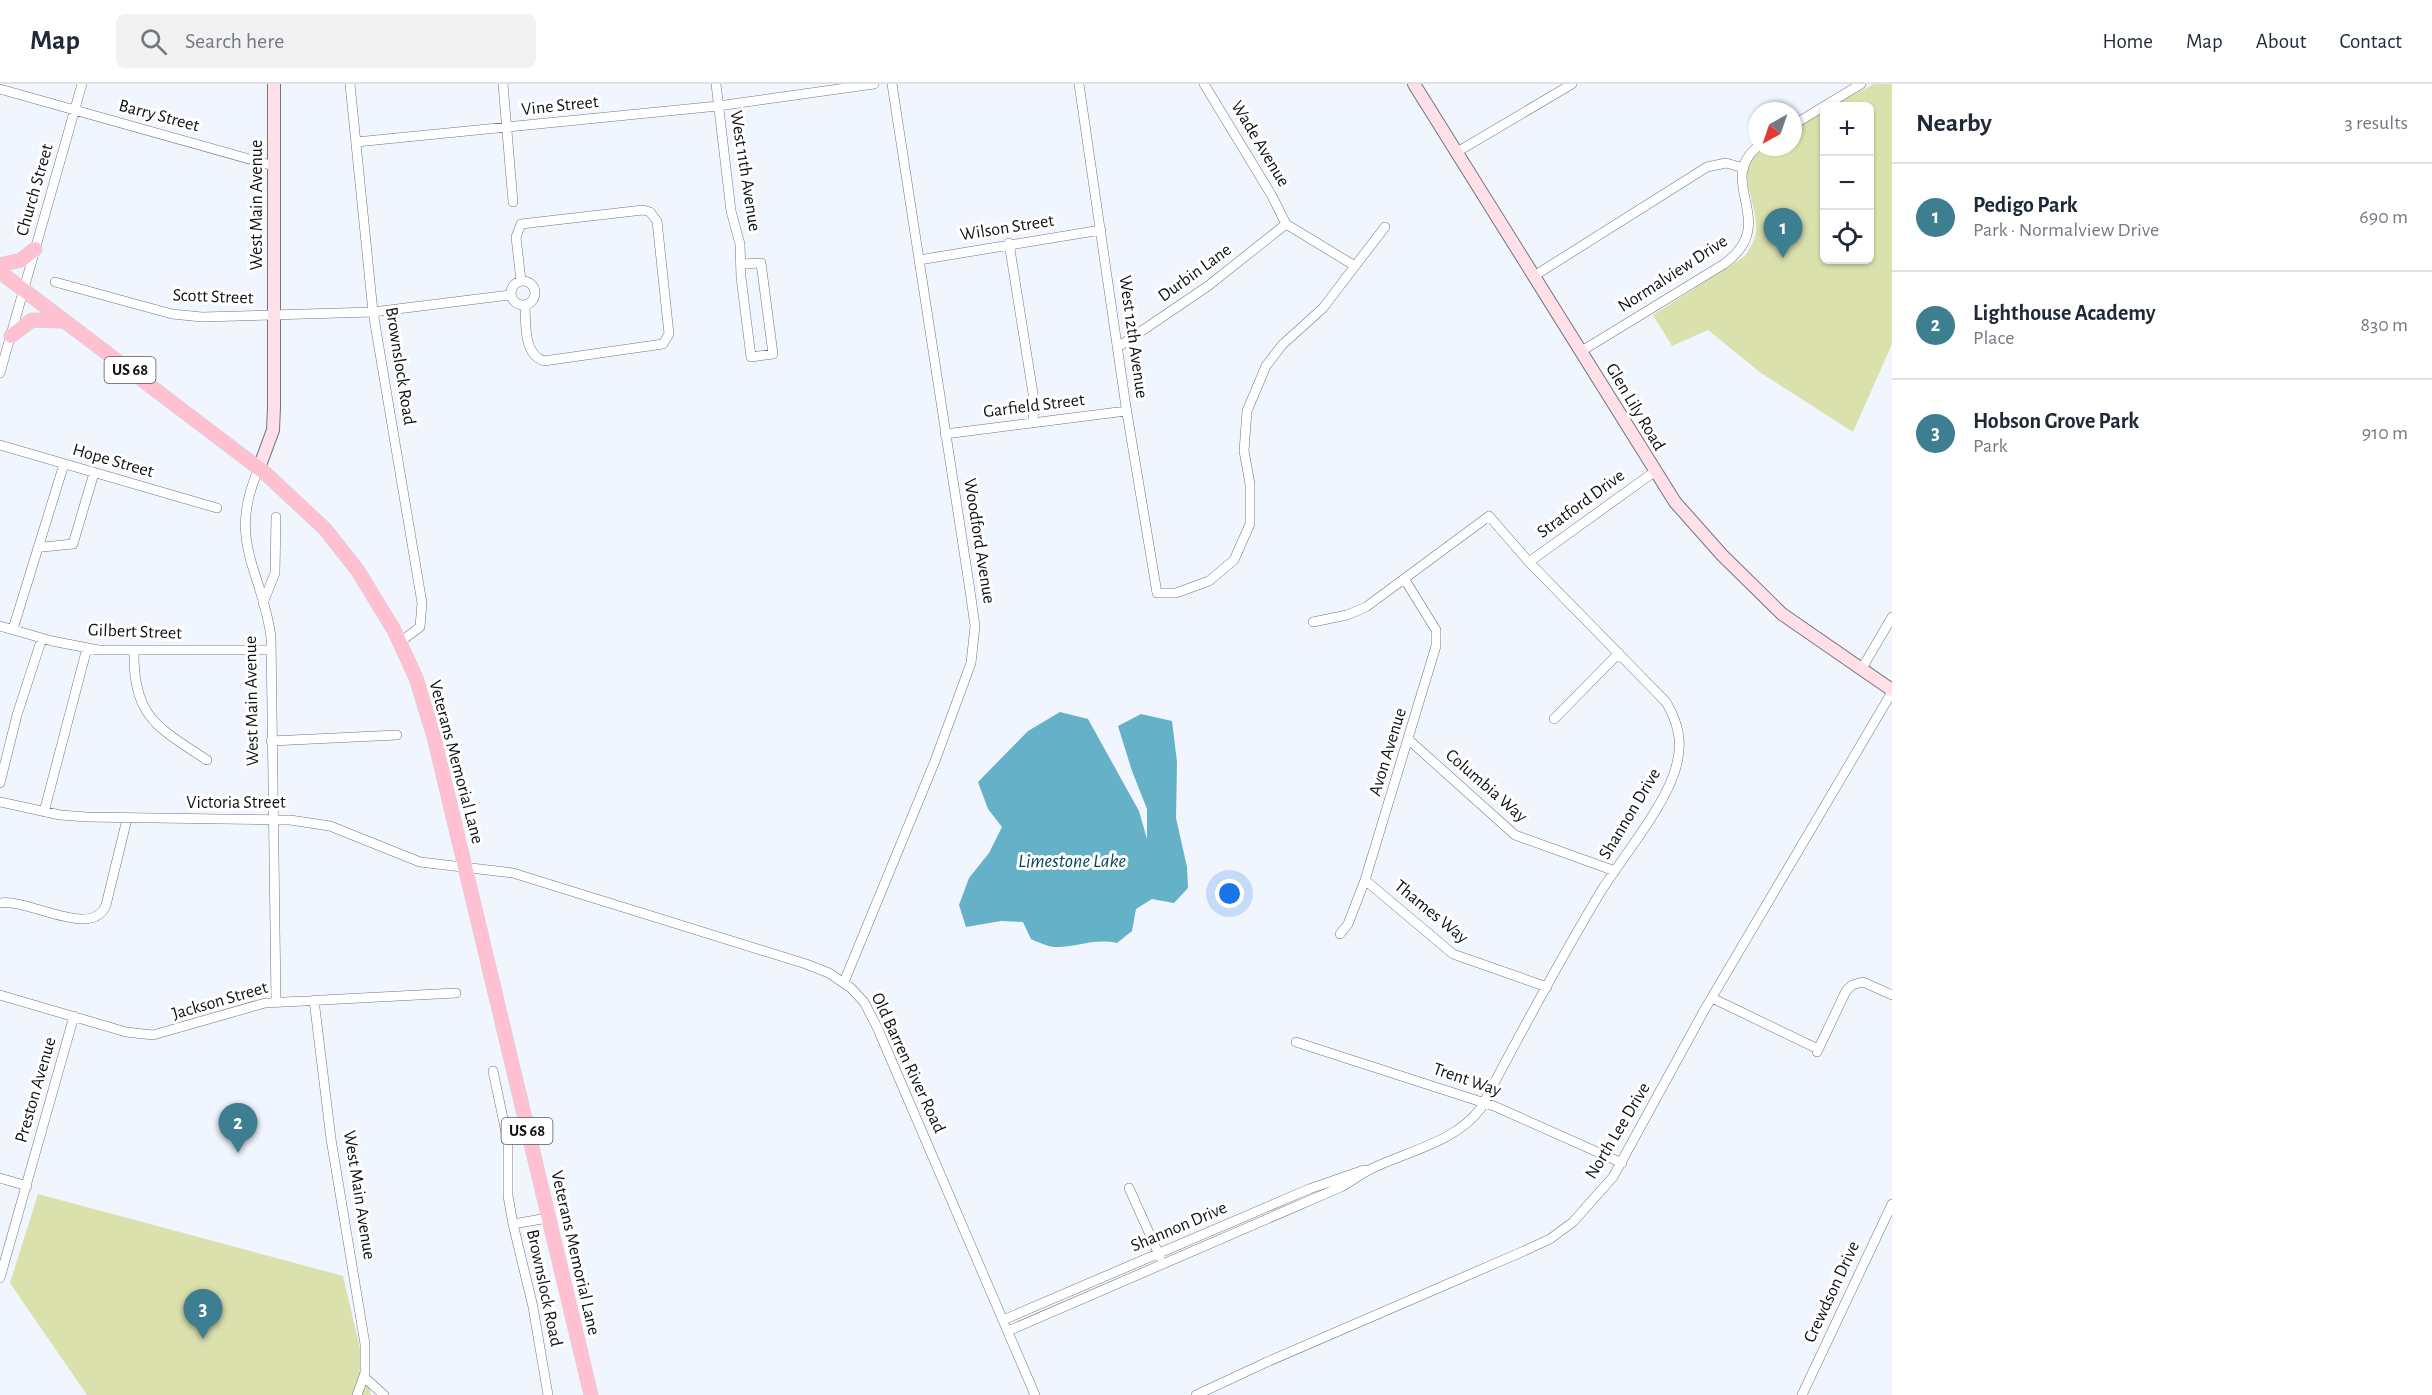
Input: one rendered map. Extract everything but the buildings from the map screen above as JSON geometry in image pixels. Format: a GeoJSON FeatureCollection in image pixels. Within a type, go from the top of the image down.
{"type":"FeatureCollection","features":[{"type":"Feature","properties":{"kind":"main road"},"geometry":{"type":"LineString","coordinates":[[0,265],[21,260],[35,249]]}},
{"type":"Feature","properties":{"kind":"main road","name":"Veterans Memorial Lane"},"geometry":{"type":"LineString","coordinates":[[0,272],[259,468],[309,513],[345,553],[371,590],[400,642],[427,712],[591,1395]]}},
{"type":"Feature","properties":{"kind":"main road"},"geometry":{"type":"LineString","coordinates":[[11,336],[32,320],[66,322]]}},
{"type":"Feature","properties":{"kind":"street","name":"Church Street"},"geometry":{"type":"LineString","coordinates":[[0,374],[82,84]]}},
{"type":"Feature","properties":{"kind":"street","name":"West Main Avenue"},"geometry":{"type":"LineString","coordinates":[[274,84],[274,421],[248,503],[245,530],[249,560],[263,603],[271,650],[276,1001]]}},
{"type":"Feature","properties":{"kind":"street","name":"Brownslock Road"},"geometry":{"type":"LineString","coordinates":[[350,84],[373,312],[423,611],[419,628],[400,642]]}},
{"type":"Feature","properties":{"kind":"street"},"geometry":{"type":"LineString","coordinates":[[503,84],[513,202]]}},
{"type":"Feature","properties":{"kind":"street","name":"West 11th Avenue"},"geometry":{"type":"LineString","coordinates":[[716,84],[731,211],[740,244],[741,277],[751,357],[773,354],[761,263],[742,264]]}},
{"type":"Feature","properties":{"kind":"street","name":"Vine Street"},"geometry":{"type":"LineString","coordinates":[[356,142],[718,106],[874,84]]}},
{"type":"Feature","properties":{"kind":"street","name":"Woodford Avenue"},"geometry":{"type":"LineString","coordinates":[[844,982],[947,730],[974,652],[975,626],[972,598],[892,84]]}},
{"type":"Feature","properties":{"kind":"street","name":"West 12th Avenue"},"geometry":{"type":"LineString","coordinates":[[1079,84],[1126,411],[1157,593],[1176,593],[1209,581],[1234,560],[1250,525],[1250,484],[1244,451],[1247,411],[1266,366],[1282,345],[1323,309],[1355,266]]}},
{"type":"Feature","properties":{"kind":"street","name":"Wade Avenue"},"geometry":{"type":"LineString","coordinates":[[1204,84],[1286,223]]}},
{"type":"Feature","properties":{"kind":"street","name":"Glen Lily Road"},"geometry":{"type":"LineString","coordinates":[[1414,84],[1654,472],[1693,524],[1761,595],[1793,622],[1892,691]]}},
{"type":"Feature","properties":{"kind":"street"},"geometry":{"type":"LineString","coordinates":[[1457,152],[1572,84]]}},
{"type":"Feature","properties":{"kind":"street"},"geometry":{"type":"LineString","coordinates":[[1802,120],[1861,84]]}},
{"type":"Feature","properties":{"kind":"street","name":"Barry Street"},"geometry":{"type":"LineString","coordinates":[[0,89],[274,166]]}},
{"type":"Feature","properties":{"kind":"street"},"geometry":{"type":"LineString","coordinates":[[1534,276],[1707,167],[1726,163],[1744,168],[1750,156]]}},
{"type":"Feature","properties":{"kind":"street","name":"Normalview Drive"},"geometry":{"type":"LineString","coordinates":[[1580,351],[1705,276],[1740,252],[1747,241],[1750,228],[1743,188],[1744,168]]}},
{"type":"Feature","properties":{"kind":"street"},"geometry":{"type":"LineString","coordinates":[[521,281],[516,237],[521,224],[643,210],[650,212],[657,221],[669,334],[663,344],[544,361],[535,357],[528,346],[525,306]]}},
{"type":"Feature","properties":{"kind":"street"},"geometry":{"type":"LineString","coordinates":[[1286,223],[1355,266],[1385,227]]}},
{"type":"Feature","properties":{"kind":"street","name":"Durbin Lane"},"geometry":{"type":"LineString","coordinates":[[1118,347],[1209,286],[1286,223]]}},
{"type":"Feature","properties":{"kind":"street","name":"Wilson Street"},"geometry":{"type":"LineString","coordinates":[[919,260],[1009,243],[1101,230]]}},
{"type":"Feature","properties":{"kind":"street"},"geometry":{"type":"LineString","coordinates":[[1009,243],[1034,400],[1033,422]]}},
{"type":"Feature","properties":{"kind":"street"},"geometry":{"type":"LineString","coordinates":[[521,281],[531,284],[535,291],[531,302],[525,306],[516,304],[510,295],[513,285],[521,281]]}},
{"type":"Feature","properties":{"kind":"street","name":"Scott Street"},"geometry":{"type":"LineString","coordinates":[[55,282],[182,316],[373,312],[510,295]]}},
{"type":"Feature","properties":{"kind":"street","name":"Garfield Street"},"geometry":{"type":"LineString","coordinates":[[945,434],[1126,411]]}},
{"type":"Feature","properties":{"kind":"street","name":"Hope Street"},"geometry":{"type":"LineString","coordinates":[[0,445],[217,508]]}},
{"type":"Feature","properties":{"kind":"street"},"geometry":{"type":"LineString","coordinates":[[13,629],[64,464]]}},
{"type":"Feature","properties":{"kind":"street"},"geometry":{"type":"LineString","coordinates":[[40,544],[43,547],[73,544],[94,472]]}},
{"type":"Feature","properties":{"kind":"street","name":"Stratford Drive"},"geometry":{"type":"LineString","coordinates":[[1528,562],[1654,472]]}},
{"type":"Feature","properties":{"kind":"street","name":"Shannon Drive"},"geometry":{"type":"LineString","coordinates":[[1008,1331],[1341,1187],[1370,1169],[1458,1130],[1475,1116],[1547,987],[1668,785],[1677,763],[1680,744],[1676,724],[1666,702],[1528,562],[1489,516],[1405,580]]}},
{"type":"Feature","properties":{"kind":"street"},"geometry":{"type":"LineString","coordinates":[[263,603],[275,573],[276,518]]}},
{"type":"Feature","properties":{"kind":"street"},"geometry":{"type":"LineString","coordinates":[[1313,622],[1357,612],[1405,580]]}},
{"type":"Feature","properties":{"kind":"street","name":"Avon Avenue"},"geometry":{"type":"LineString","coordinates":[[1340,934],[1348,924],[1365,880],[1437,636],[1430,617],[1405,580]]}},
{"type":"Feature","properties":{"kind":"street"},"geometry":{"type":"LineString","coordinates":[[1861,670],[1892,618]]}},
{"type":"Feature","properties":{"kind":"street","name":"Gilbert Street"},"geometry":{"type":"LineString","coordinates":[[0,626],[87,648],[134,651],[271,650]]}},
{"type":"Feature","properties":{"kind":"street"},"geometry":{"type":"LineString","coordinates":[[0,783],[17,715],[42,638]]}},
{"type":"Feature","properties":{"kind":"street"},"geometry":{"type":"LineString","coordinates":[[44,812],[87,648]]}},
{"type":"Feature","properties":{"kind":"street"},"geometry":{"type":"LineString","coordinates":[[134,651],[137,692],[148,715],[168,734],[207,760]]}},
{"type":"Feature","properties":{"kind":"street"},"geometry":{"type":"LineString","coordinates":[[1554,719],[1619,653]]}},
{"type":"Feature","properties":{"kind":"street","name":"North Lee Drive"},"geometry":{"type":"LineString","coordinates":[[1196,1395],[1550,1239],[1584,1212],[1622,1163],[1712,998],[1892,691]]}},
{"type":"Feature","properties":{"kind":"street"},"geometry":{"type":"LineString","coordinates":[[271,741],[397,735]]}},
{"type":"Feature","properties":{"kind":"street","name":"Columbia Way"},"geometry":{"type":"LineString","coordinates":[[1408,740],[1515,835],[1615,871]]}},
{"type":"Feature","properties":{"kind":"street","name":"Victoria Street"},"geometry":{"type":"LineString","coordinates":[[0,802],[44,812],[127,819],[297,820],[330,826],[411,859],[465,867]]}},
{"type":"Feature","properties":{"kind":"street"},"geometry":{"type":"LineString","coordinates":[[0,903],[20,904],[77,919],[93,920],[98,917],[106,905],[127,819]]}},
{"type":"Feature","properties":{"kind":"street","name":"Old Barren River Road"},"geometry":{"type":"LineString","coordinates":[[465,867],[513,873],[806,964],[844,982],[864,1002],[877,1027],[1035,1395]]}},
{"type":"Feature","properties":{"kind":"street","name":"Thames Way"},"geometry":{"type":"LineString","coordinates":[[1365,880],[1453,954],[1547,987]]}},
{"type":"Feature","properties":{"kind":"street"},"geometry":{"type":"LineString","coordinates":[[1712,998],[1817,1050],[1846,991],[1852,985],[1863,982],[1892,995]]}},
{"type":"Feature","properties":{"kind":"street","name":"Jackson Street"},"geometry":{"type":"LineString","coordinates":[[0,995],[126,1032],[153,1035],[251,1006],[276,1001],[456,993]]}},
{"type":"Feature","properties":{"kind":"street","name":"West Main Avenue"},"geometry":{"type":"LineString","coordinates":[[314,1000],[332,1139],[365,1344],[364,1377],[357,1395]]}},
{"type":"Feature","properties":{"kind":"street","name":"Preston Avenue"},"geometry":{"type":"LineString","coordinates":[[0,1278],[74,1016]]}},
{"type":"Feature","properties":{"kind":"street","name":"Trent Way"},"geometry":{"type":"LineString","coordinates":[[1296,1042],[1484,1102],[1622,1163]]}},
{"type":"Feature","properties":{"kind":"street"},"geometry":{"type":"LineString","coordinates":[[493,1071],[508,1142],[508,1196],[513,1224]]}},
{"type":"Feature","properties":{"kind":"street","name":"Shannon Drive"},"geometry":{"type":"LineString","coordinates":[[1003,1320],[1344,1175],[1370,1169]]}},
{"type":"Feature","properties":{"kind":"street"},"geometry":{"type":"LineString","coordinates":[[0,1178],[27,1186]]}},
{"type":"Feature","properties":{"kind":"street"},"geometry":{"type":"LineString","coordinates":[[1129,1188],[1163,1264]]}},
{"type":"Feature","properties":{"kind":"street","name":"Crewdson Drive"},"geometry":{"type":"LineString","coordinates":[[1802,1395],[1892,1204]]}},
{"type":"Feature","properties":{"kind":"street"},"geometry":{"type":"LineString","coordinates":[[1266,1208],[1270,1218]]}},
{"type":"Feature","properties":{"kind":"street","name":"Brownslock Road"},"geometry":{"type":"LineString","coordinates":[[548,1218],[513,1224],[533,1307],[548,1395]]}},
{"type":"Feature","properties":{"kind":"street"},"geometry":{"type":"LineString","coordinates":[[1081,1287],[1086,1298]]}},
{"type":"Feature","properties":{"kind":"street"},"geometry":{"type":"LineString","coordinates":[[364,1377],[384,1395]]}},
{"type":"Feature","properties":{"kind":"green space"},"geometry":{"type":"Polygon","coordinates":[[[1874,84],[1892,84],[1892,344],[1853,432],[1761,373],[1708,330],[1672,346],[1653,315],[1745,256],[1756,231],[1747,175],[1748,165],[1752,156],[1802,156],[1802,123],[1820,112],[1820,264],[1874,264],[1874,102],[1839,102],[1874,84]]]}},
{"type":"Feature","properties":{"kind":"green space"},"geometry":{"type":"Polygon","coordinates":[[[38,1194],[343,1276],[371,1395],[87,1395],[10,1283],[38,1194]]]}},
{"type":"Feature","properties":{"kind":"water","name":"Limestone Lake"},"geometry":{"type":"Polygon","coordinates":[[[1060,712],[1088,719],[1139,811],[1147,839],[1147,809],[1118,726],[1141,714],[1172,721],[1177,762],[1176,818],[1187,867],[1188,888],[1174,903],[1152,899],[1136,909],[1132,931],[1117,943],[1100,942],[1062,947],[1042,944],[1031,939],[1023,922],[1001,921],[966,927],[959,905],[969,878],[989,853],[1002,827],[988,809],[978,782],[1028,731],[1060,712]]]}},
{"type":"Feature","properties":{"kind":"place","name":"Pedigo Park"},"geometry":{"type":"Point","coordinates":[1783,258]}},
{"type":"Feature","properties":{"kind":"place","name":"Lighthouse Academy"},"geometry":{"type":"Point","coordinates":[238,1153]}},
{"type":"Feature","properties":{"kind":"place","name":"Hobson Grove Park"},"geometry":{"type":"Point","coordinates":[203,1339]}}]}
